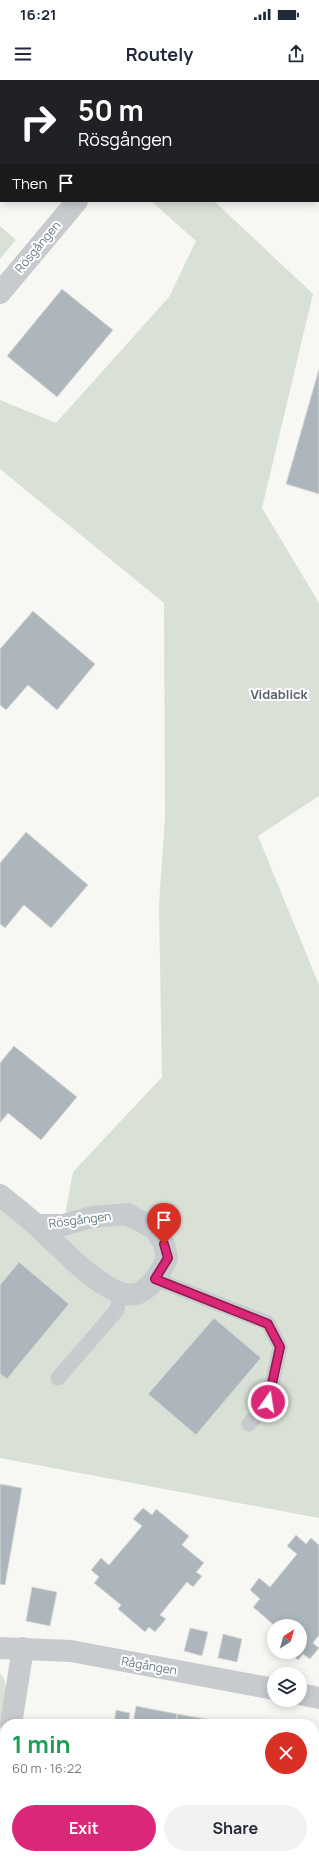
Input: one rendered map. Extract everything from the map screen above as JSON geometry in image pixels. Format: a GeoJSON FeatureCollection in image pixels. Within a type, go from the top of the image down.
{"type":"FeatureCollection","features":[{"type":"Feature","properties":{"kind":"street","name":"Rösgången"},"geometry":{"type":"LineString","coordinates":[[0,293],[76,202]]}},
{"type":"Feature","properties":{"kind":"street","name":"Rösgången"},"geometry":{"type":"LineString","coordinates":[[0,1196],[36,1225],[76,1263],[101,1282],[120,1293],[138,1293],[155,1279],[168,1258],[164,1244],[155,1229],[127,1214],[92,1217],[63,1225],[36,1225]]}},
{"type":"Feature","properties":{"kind":"street","name":"Rågången"},"geometry":{"type":"LineString","coordinates":[[0,1648],[71,1651],[267,1688]]}},
{"type":"Feature","properties":{"kind":"street"},"geometry":{"type":"LineString","coordinates":[[12,1719],[23,1648]]}},
{"type":"Feature","properties":{"kind":"street"},"geometry":{"type":"LineString","coordinates":[[307,1695],[319,1698]]}},
{"type":"Feature","properties":{"kind":"lane"},"geometry":{"type":"LineString","coordinates":[[155,1279],[268,1324],[280,1347],[268,1402],[249,1424]]}},
{"type":"Feature","properties":{"kind":"lane"},"geometry":{"type":"LineString","coordinates":[[58,1378],[117,1310],[120,1293]]}},
{"type":"Feature","properties":{"kind":"shaded area"},"geometry":{"type":"Polygon","coordinates":[[[152,202],[215,202],[313,294],[262,508],[319,603],[319,796],[258,836],[319,985],[319,1518],[0,1458],[0,1195],[36,1225],[63,1225],[73,1172],[162,1077],[159,904],[165,817],[164,603],[0,469],[0,400],[56,423],[169,297],[196,241],[152,202]]]}},
{"type":"Feature","properties":{"kind":"shaded area"},"geometry":{"type":"Polygon","coordinates":[[[0,226],[16,240],[0,259],[0,226]]]}},
{"type":"Feature","properties":{"kind":"shaded area"},"geometry":{"type":"Polygon","coordinates":[[[0,1673],[4,1678],[6,1698],[0,1719],[0,1673]]]}},
{"type":"Feature","properties":{"kind":"building"},"geometry":{"type":"Polygon","coordinates":[[[62,289],[113,330],[57,397],[7,356],[62,289]]]}},
{"type":"Feature","properties":{"kind":"building"},"geometry":{"type":"Polygon","coordinates":[[[319,369],[319,494],[286,484],[319,369]]]}},
{"type":"Feature","properties":{"kind":"building"},"geometry":{"type":"Polygon","coordinates":[[[33,611],[95,664],[57,710],[28,685],[6,710],[0,705],[0,649],[33,611]]]}},
{"type":"Feature","properties":{"kind":"building"},"geometry":{"type":"Polygon","coordinates":[[[26,832],[88,885],[51,928],[24,905],[5,928],[0,924],[0,863],[26,832]]]}},
{"type":"Feature","properties":{"kind":"building"},"geometry":{"type":"Polygon","coordinates":[[[14,1046],[77,1097],[41,1140],[8,1113],[0,1123],[0,1063],[14,1046]]]}},
{"type":"Feature","properties":{"kind":"building"},"geometry":{"type":"Polygon","coordinates":[[[19,1262],[69,1304],[7,1379],[0,1374],[0,1285],[19,1262]]]}},
{"type":"Feature","properties":{"kind":"building"},"geometry":{"type":"Polygon","coordinates":[[[214,1318],[261,1358],[196,1435],[148,1394],[214,1318]]]}},
{"type":"Feature","properties":{"kind":"building"},"geometry":{"type":"Polygon","coordinates":[[[0,1484],[22,1488],[5,1585],[0,1584],[0,1484]]]}},
{"type":"Feature","properties":{"kind":"building"},"geometry":{"type":"Polygon","coordinates":[[[143,1508],[152,1515],[156,1509],[189,1536],[182,1545],[204,1563],[196,1572],[202,1576],[193,1587],[187,1582],[160,1615],[166,1619],[155,1632],[149,1627],[145,1632],[118,1609],[121,1605],[94,1583],[99,1577],[91,1570],[101,1558],[109,1565],[142,1526],[133,1519],[143,1508]]]}},
{"type":"Feature","properties":{"kind":"building"},"geometry":{"type":"Polygon","coordinates":[[[296,1535],[306,1544],[311,1538],[319,1545],[319,1635],[313,1643],[319,1648],[310,1659],[307,1657],[307,1619],[267,1619],[253,1607],[260,1599],[250,1590],[259,1578],[270,1587],[297,1554],[287,1546],[296,1535]]]}},
{"type":"Feature","properties":{"kind":"building"},"geometry":{"type":"Polygon","coordinates":[[[32,1587],[57,1592],[50,1626],[26,1621],[32,1587]]]}},
{"type":"Feature","properties":{"kind":"building"},"geometry":{"type":"Polygon","coordinates":[[[190,1628],[208,1632],[202,1656],[184,1651],[190,1628]]]}},
{"type":"Feature","properties":{"kind":"building"},"geometry":{"type":"Polygon","coordinates":[[[223,1634],[242,1639],[237,1662],[218,1658],[223,1634]]]}},
{"type":"Feature","properties":{"kind":"building"},"geometry":{"type":"Polygon","coordinates":[[[136,1706],[177,1714],[176,1719],[134,1719],[136,1706]]]}},
{"type":"Feature","properties":{"kind":"building"},"geometry":{"type":"Polygon","coordinates":[[[116,1710],[130,1713],[129,1719],[115,1719],[116,1710]]]}},
{"type":"Feature","properties":{"kind":"building"},"geometry":{"type":"Polygon","coordinates":[[[177,1714],[206,1719],[176,1719],[177,1714]]]}},
{"type":"Feature","properties":{"kind":"district","name":"Vidablick"},"geometry":{"type":"Point","coordinates":[279,694]}},
{"type":"Feature","properties":{"kind":"route"},"geometry":{"type":"LineString","coordinates":[[164,1244],[168,1258],[155,1279],[268,1324],[280,1347],[268,1402]]}}]}
